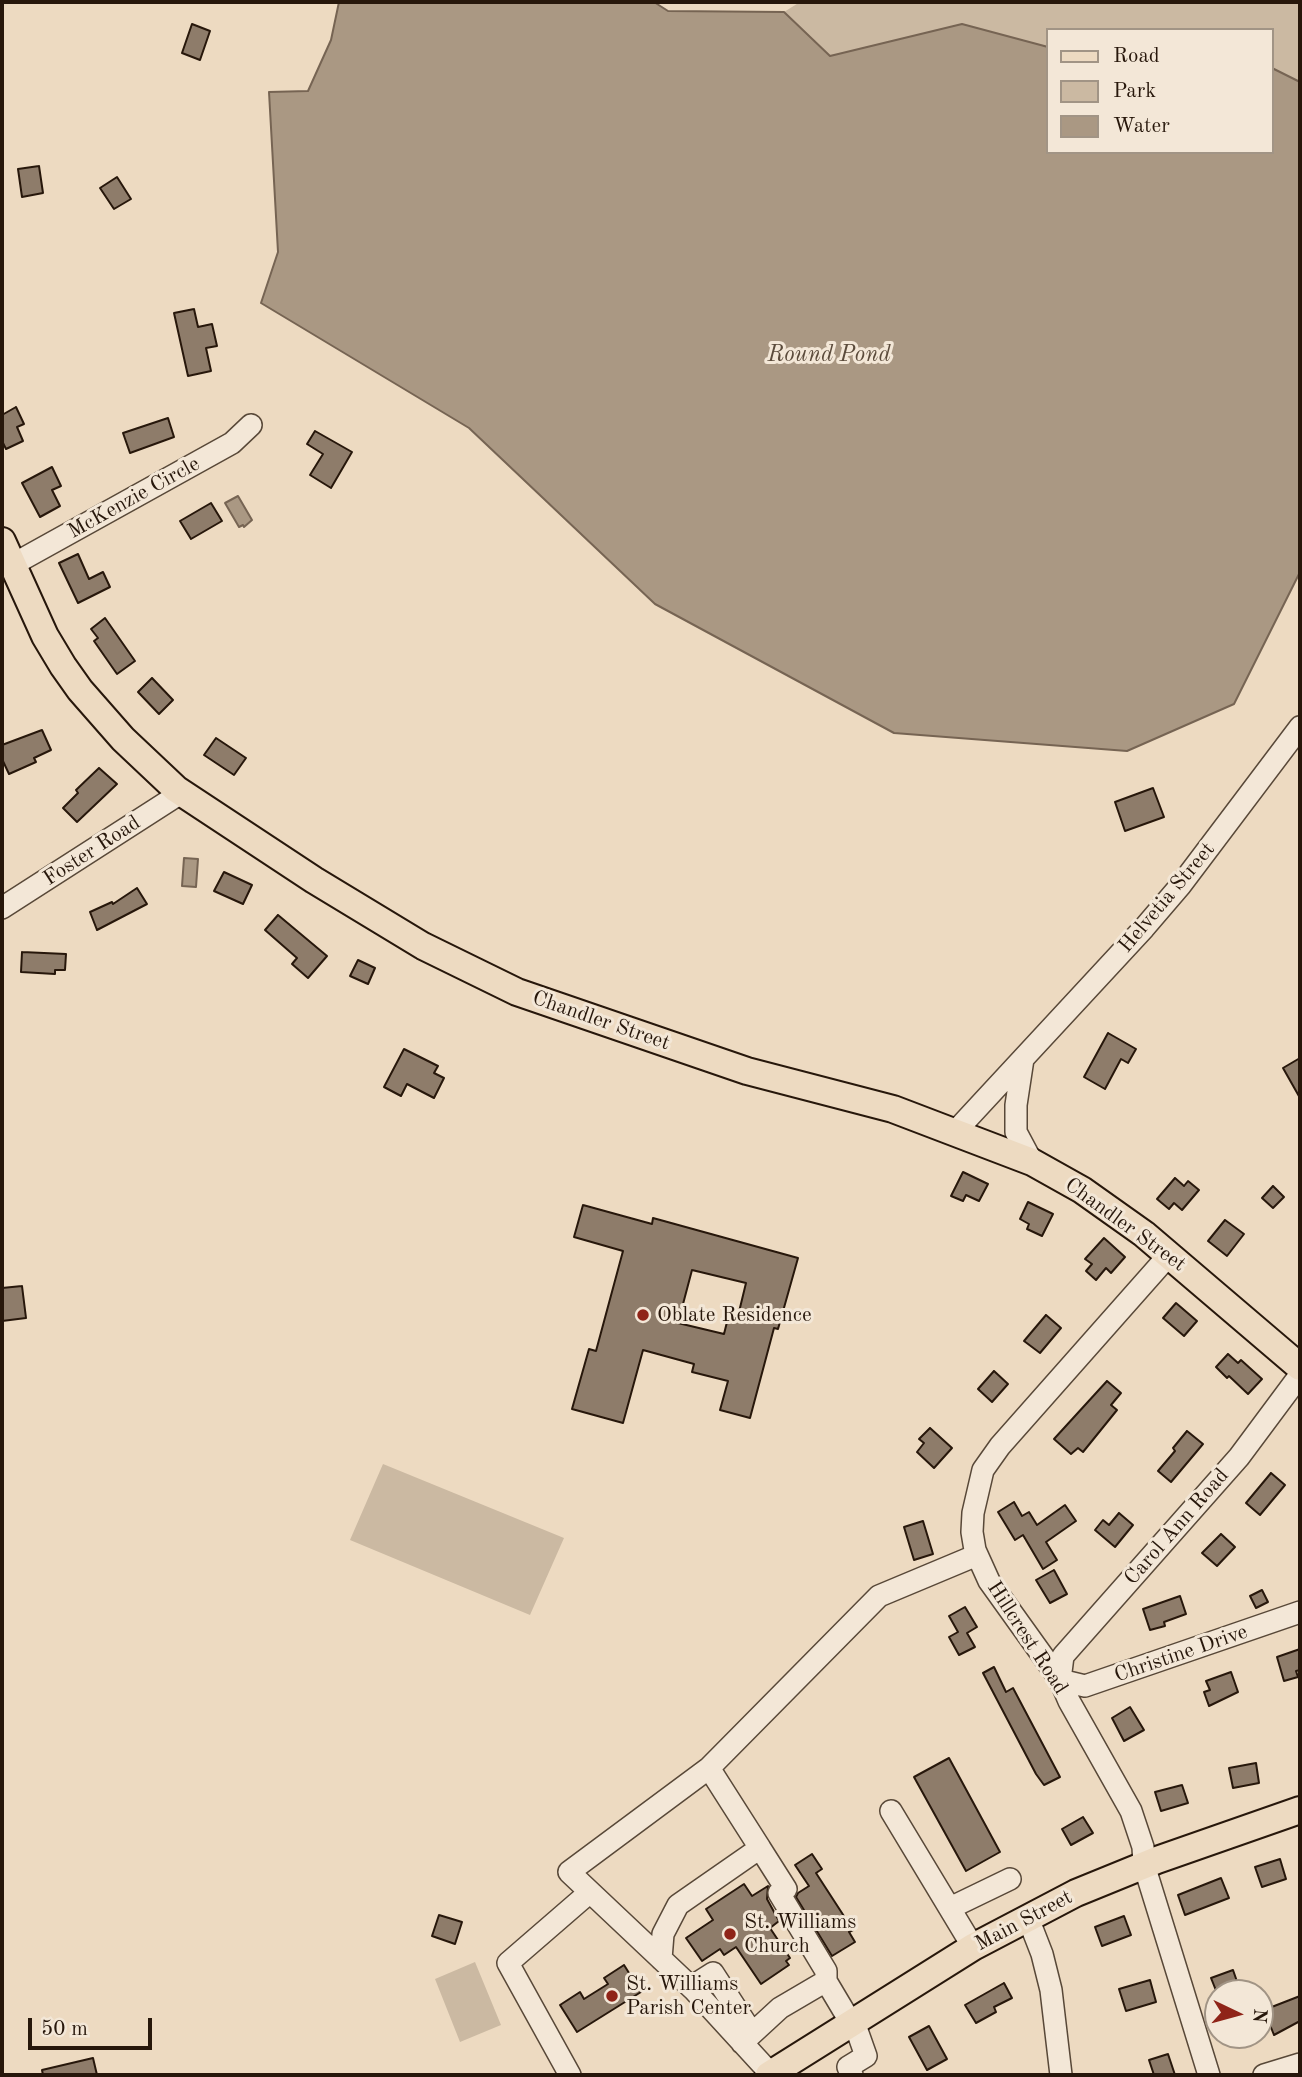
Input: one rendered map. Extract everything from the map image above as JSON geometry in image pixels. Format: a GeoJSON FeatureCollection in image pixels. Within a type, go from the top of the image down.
{"type":"FeatureCollection","features":[{"type":"Feature","properties":{"kind":"main road","name":"Chandler Street"},"geometry":{"type":"LineString","coordinates":[[7,553],[45,636],[80,690],[131,747],[181,793],[314,880],[412,939],[517,992],[747,1071],[893,1109],[1032,1163],[1083,1190],[1134,1226],[1300,1367]]}},
{"type":"Feature","properties":{"kind":"main road","name":"Main Street"},"geometry":{"type":"LineString","coordinates":[[770,2075],[973,1947],[1076,1893],[1300,1810]]}},
{"type":"Feature","properties":{"kind":"street","name":"McKenzie Circle"},"geometry":{"type":"LineString","coordinates":[[7,553],[232,443],[251,425]]}},
{"type":"Feature","properties":{"kind":"street","name":"Helvetia Street"},"geometry":{"type":"LineString","coordinates":[[955,1132],[1110,966],[1171,896],[1300,727]]}},
{"type":"Feature","properties":{"kind":"street","name":"Foster Road"},"geometry":{"type":"LineString","coordinates":[[2,908],[181,793]]}},
{"type":"Feature","properties":{"kind":"street"},"geometry":{"type":"LineString","coordinates":[[1023,1059],[1016,1105],[1016,1132],[1032,1163]]}},
{"type":"Feature","properties":{"kind":"street","name":"Hillcrest Road"},"geometry":{"type":"LineString","coordinates":[[1169,1255],[1000,1446],[983,1470],[973,1513],[972,1532],[977,1555],[989,1581],[1060,1680],[1069,1702],[1131,1811],[1143,1847],[1144,1866],[1209,2075]]}},
{"type":"Feature","properties":{"kind":"street","name":"Carol Ann Road"},"geometry":{"type":"LineString","coordinates":[[1060,1680],[1063,1656],[1239,1457],[1300,1375]]}},
{"type":"Feature","properties":{"kind":"street"},"geometry":{"type":"LineString","coordinates":[[770,2075],[747,2038],[569,1872],[709,1768],[879,1596],[977,1555]]}},
{"type":"Feature","properties":{"kind":"street","name":"Christine Drive"},"geometry":{"type":"LineString","coordinates":[[1060,1680],[1085,1686],[1300,1612]]}},
{"type":"Feature","properties":{"kind":"street"},"geometry":{"type":"LineString","coordinates":[[709,1768],[786,1889],[779,1893],[826,1971],[826,1981],[852,2022],[866,2056],[848,2067],[852,2075]]}},
{"type":"Feature","properties":{"kind":"street"},"geometry":{"type":"LineString","coordinates":[[891,1811],[973,1947]]}},
{"type":"Feature","properties":{"kind":"street"},"geometry":{"type":"LineString","coordinates":[[661,1959],[663,1934],[678,1905],[760,1848]]}},
{"type":"Feature","properties":{"kind":"street"},"geometry":{"type":"LineString","coordinates":[[950,1908],[1010,1879]]}},
{"type":"Feature","properties":{"kind":"street"},"geometry":{"type":"LineString","coordinates":[[570,2075],[508,1963],[590,1892]]}},
{"type":"Feature","properties":{"kind":"street"},"geometry":{"type":"LineString","coordinates":[[1028,1918],[1042,1954],[1051,1990],[1061,2075]]}},
{"type":"Feature","properties":{"kind":"street"},"geometry":{"type":"LineString","coordinates":[[747,2038],[780,2008],[826,1981]]}},
{"type":"Feature","properties":{"kind":"street"},"geometry":{"type":"LineString","coordinates":[[1264,2075],[1300,2064]]}},
{"type":"Feature","properties":{"kind":"green space"},"geometry":{"type":"Polygon","coordinates":[[[800,2],[1300,2],[1300,82],[1274,69],[1274,28],[1046,28],[1046,49],[830,56],[784,12],[800,2]]]}},
{"type":"Feature","properties":{"kind":"green space"},"geometry":{"type":"Polygon","coordinates":[[[383,1464],[564,1538],[530,1615],[350,1540],[383,1464]]]}},
{"type":"Feature","properties":{"kind":"green space"},"geometry":{"type":"Polygon","coordinates":[[[475,1962],[501,2025],[460,2042],[435,1979],[475,1962]]]}},
{"type":"Feature","properties":{"kind":"water","name":"Round Pond"},"geometry":{"type":"Polygon","coordinates":[[[339,2],[654,2],[668,11],[784,12],[830,56],[962,24],[1046,46],[1046,154],[1274,154],[1274,69],[1300,82],[1300,572],[1234,704],[1127,751],[894,733],[655,604],[469,428],[261,303],[278,252],[269,92],[308,91],[331,40],[339,2]]]}},
{"type":"Feature","properties":{"kind":"water"},"geometry":{"type":"Polygon","coordinates":[[[238,496],[252,520],[244,527],[239,527],[225,503],[238,496]]]}},
{"type":"Feature","properties":{"kind":"water"},"geometry":{"type":"Polygon","coordinates":[[[184,858],[198,859],[196,887],[182,886],[184,858]]]}},
{"type":"Feature","properties":{"kind":"building"},"geometry":{"type":"Polygon","coordinates":[[[192,24],[210,31],[200,60],[182,53],[192,24]]]}},
{"type":"Feature","properties":{"kind":"building"},"geometry":{"type":"Polygon","coordinates":[[[39,166],[43,193],[22,197],[18,169],[39,166]]]}},
{"type":"Feature","properties":{"kind":"building"},"geometry":{"type":"Polygon","coordinates":[[[117,177],[131,199],[114,209],[100,188],[117,177]]]}},
{"type":"Feature","properties":{"kind":"building"},"geometry":{"type":"Polygon","coordinates":[[[194,309],[198,327],[212,324],[217,346],[206,348],[211,371],[188,376],[174,313],[194,309]]]}},
{"type":"Feature","properties":{"kind":"building"},"geometry":{"type":"Polygon","coordinates":[[[16,407],[24,424],[17,427],[23,441],[6,449],[2,441],[2,415],[16,407]]]}},
{"type":"Feature","properties":{"kind":"building"},"geometry":{"type":"Polygon","coordinates":[[[168,418],[174,437],[130,453],[123,433],[168,418]]]}},
{"type":"Feature","properties":{"kind":"building"},"geometry":{"type":"Polygon","coordinates":[[[315,431],[352,452],[331,488],[310,475],[323,454],[307,444],[315,431]]]}},
{"type":"Feature","properties":{"kind":"building"},"geometry":{"type":"Polygon","coordinates":[[[52,467],[61,486],[52,490],[60,506],[40,517],[22,483],[52,467]]]}},
{"type":"Feature","properties":{"kind":"building"},"geometry":{"type":"Polygon","coordinates":[[[211,503],[222,521],[191,539],[180,521],[211,503]]]}},
{"type":"Feature","properties":{"kind":"building"},"geometry":{"type":"Polygon","coordinates":[[[78,554],[89,579],[103,572],[110,587],[78,603],[59,563],[78,554]]]}},
{"type":"Feature","properties":{"kind":"building"},"geometry":{"type":"Polygon","coordinates":[[[105,618],[135,661],[117,674],[94,641],[98,638],[91,629],[105,618]]]}},
{"type":"Feature","properties":{"kind":"building"},"geometry":{"type":"Polygon","coordinates":[[[152,678],[173,700],[159,714],[138,692],[152,678]]]}},
{"type":"Feature","properties":{"kind":"building"},"geometry":{"type":"Polygon","coordinates":[[[42,730],[51,750],[34,758],[36,762],[9,774],[2,759],[2,745],[42,730]]]}},
{"type":"Feature","properties":{"kind":"building"},"geometry":{"type":"Polygon","coordinates":[[[216,738],[246,758],[234,775],[204,755],[216,738]]]}},
{"type":"Feature","properties":{"kind":"building"},"geometry":{"type":"Polygon","coordinates":[[[99,768],[117,784],[77,822],[63,808],[78,793],[76,790],[99,768]]]}},
{"type":"Feature","properties":{"kind":"building"},"geometry":{"type":"Polygon","coordinates":[[[1153,788],[1164,817],[1125,831],[1115,802],[1153,788]]]}},
{"type":"Feature","properties":{"kind":"building"},"geometry":{"type":"Polygon","coordinates":[[[224,872],[252,885],[243,904],[214,891],[224,872]]]}},
{"type":"Feature","properties":{"kind":"building"},"geometry":{"type":"Polygon","coordinates":[[[137,888],[147,904],[97,930],[90,912],[112,902],[113,904],[137,888]]]}},
{"type":"Feature","properties":{"kind":"building"},"geometry":{"type":"Polygon","coordinates":[[[278,915],[327,956],[308,978],[292,964],[297,958],[265,930],[278,915]]]}},
{"type":"Feature","properties":{"kind":"building"},"geometry":{"type":"Polygon","coordinates":[[[22,952],[66,954],[65,970],[55,970],[55,974],[21,972],[22,952]]]}},
{"type":"Feature","properties":{"kind":"building"},"geometry":{"type":"Polygon","coordinates":[[[358,960],[375,968],[368,984],[350,976],[358,960]]]}},
{"type":"Feature","properties":{"kind":"building"},"geometry":{"type":"Polygon","coordinates":[[[1108,1033],[1136,1049],[1128,1063],[1121,1059],[1105,1089],[1084,1077],[1108,1033]]]}},
{"type":"Feature","properties":{"kind":"building"},"geometry":{"type":"Polygon","coordinates":[[[404,1049],[438,1066],[434,1073],[444,1078],[434,1098],[407,1084],[401,1096],[384,1087],[404,1049]]]}},
{"type":"Feature","properties":{"kind":"building"},"geometry":{"type":"Polygon","coordinates":[[[1300,1058],[1300,1098],[1283,1068],[1300,1058]]]}},
{"type":"Feature","properties":{"kind":"building"},"geometry":{"type":"Polygon","coordinates":[[[963,1172],[988,1184],[979,1201],[966,1195],[963,1201],[951,1196],[963,1172]]]}},
{"type":"Feature","properties":{"kind":"building"},"geometry":{"type":"Polygon","coordinates":[[[1175,1178],[1184,1186],[1188,1181],[1199,1190],[1182,1210],[1174,1203],[1169,1209],[1157,1199],[1175,1178]]]}},
{"type":"Feature","properties":{"kind":"building"},"geometry":{"type":"Polygon","coordinates":[[[1273,1186],[1284,1197],[1273,1208],[1262,1198],[1273,1186]]]}},
{"type":"Feature","properties":{"kind":"building"},"geometry":{"type":"Polygon","coordinates":[[[1028,1202],[1053,1214],[1042,1236],[1027,1229],[1029,1224],[1020,1219],[1028,1202]]]}},
{"type":"Feature","properties":{"kind":"building","name":"Oblate Residence"},"geometry":{"type":"Polygon","coordinates":[[[583,1205],[652,1224],[653,1218],[798,1258],[778,1329],[774,1328],[750,1418],[720,1410],[728,1381],[692,1372],[694,1364],[643,1350],[623,1423],[572,1409],[589,1349],[596,1351],[623,1251],[574,1237],[583,1205]],[[692,1270],[678,1323],[724,1334],[729,1314],[738,1316],[746,1283],[692,1270]]]}},
{"type":"Feature","properties":{"kind":"building"},"geometry":{"type":"Polygon","coordinates":[[[1225,1220],[1244,1234],[1227,1256],[1208,1241],[1225,1220]]]}},
{"type":"Feature","properties":{"kind":"building"},"geometry":{"type":"Polygon","coordinates":[[[1104,1238],[1125,1257],[1111,1273],[1106,1268],[1096,1280],[1086,1271],[1092,1264],[1085,1259],[1104,1238]]]}},
{"type":"Feature","properties":{"kind":"building"},"geometry":{"type":"Polygon","coordinates":[[[22,1286],[26,1318],[2,1321],[2,1288],[22,1286]]]}},
{"type":"Feature","properties":{"kind":"building"},"geometry":{"type":"Polygon","coordinates":[[[1176,1303],[1197,1321],[1184,1336],[1163,1318],[1176,1303]]]}},
{"type":"Feature","properties":{"kind":"building"},"geometry":{"type":"Polygon","coordinates":[[[1046,1315],[1061,1328],[1040,1353],[1024,1341],[1046,1315]]]}},
{"type":"Feature","properties":{"kind":"building"},"geometry":{"type":"Polygon","coordinates":[[[1228,1354],[1238,1363],[1241,1360],[1262,1379],[1248,1394],[1216,1367],[1228,1354]]]}},
{"type":"Feature","properties":{"kind":"building"},"geometry":{"type":"Polygon","coordinates":[[[994,1371],[1008,1384],[992,1402],[978,1389],[994,1371]]]}},
{"type":"Feature","properties":{"kind":"building"},"geometry":{"type":"Polygon","coordinates":[[[1107,1381],[1121,1393],[1111,1405],[1117,1410],[1083,1452],[1078,1448],[1071,1454],[1054,1439],[1107,1381]]]}},
{"type":"Feature","properties":{"kind":"building"},"geometry":{"type":"Polygon","coordinates":[[[930,1428],[952,1448],[934,1468],[917,1452],[924,1443],[919,1439],[930,1428]]]}},
{"type":"Feature","properties":{"kind":"building"},"geometry":{"type":"Polygon","coordinates":[[[1187,1431],[1203,1444],[1171,1482],[1158,1471],[1187,1431]]]}},
{"type":"Feature","properties":{"kind":"building"},"geometry":{"type":"Polygon","coordinates":[[[1271,1473],[1285,1485],[1260,1515],[1246,1503],[1271,1473]]]}},
{"type":"Feature","properties":{"kind":"building"},"geometry":{"type":"Polygon","coordinates":[[[1014,1502],[1022,1516],[1029,1512],[1037,1525],[1065,1505],[1076,1521],[1046,1542],[1057,1560],[1043,1569],[1023,1535],[1015,1540],[998,1512],[1014,1502]]]}},
{"type":"Feature","properties":{"kind":"building"},"geometry":{"type":"Polygon","coordinates":[[[1119,1513],[1133,1525],[1115,1547],[1095,1530],[1103,1520],[1109,1525],[1119,1513]]]}},
{"type":"Feature","properties":{"kind":"building"},"geometry":{"type":"Polygon","coordinates":[[[923,1521],[933,1554],[914,1560],[904,1527],[923,1521]]]}},
{"type":"Feature","properties":{"kind":"building"},"geometry":{"type":"Polygon","coordinates":[[[1221,1534],[1235,1547],[1217,1566],[1202,1553],[1221,1534]]]}},
{"type":"Feature","properties":{"kind":"building"},"geometry":{"type":"Polygon","coordinates":[[[1054,1570],[1067,1594],[1050,1603],[1036,1580],[1054,1570]]]}},
{"type":"Feature","properties":{"kind":"building"},"geometry":{"type":"Polygon","coordinates":[[[1262,1590],[1268,1602],[1256,1608],[1250,1596],[1262,1590]]]}},
{"type":"Feature","properties":{"kind":"building"},"geometry":{"type":"Polygon","coordinates":[[[1180,1596],[1186,1614],[1164,1622],[1165,1626],[1150,1630],[1143,1609],[1180,1596]]]}},
{"type":"Feature","properties":{"kind":"building"},"geometry":{"type":"Polygon","coordinates":[[[965,1607],[977,1627],[967,1633],[975,1647],[959,1655],[949,1637],[958,1632],[949,1616],[965,1607]]]}},
{"type":"Feature","properties":{"kind":"building"},"geometry":{"type":"Polygon","coordinates":[[[1300,1649],[1300,1670],[1296,1671],[1298,1677],[1284,1681],[1277,1657],[1300,1649]]]}},
{"type":"Feature","properties":{"kind":"building"},"geometry":{"type":"Polygon","coordinates":[[[994,1667],[1006,1692],[1013,1688],[1060,1777],[1044,1785],[1036,1774],[983,1673],[994,1667]]]}},
{"type":"Feature","properties":{"kind":"building"},"geometry":{"type":"Polygon","coordinates":[[[1231,1672],[1238,1692],[1209,1706],[1204,1692],[1210,1690],[1206,1681],[1231,1672]]]}},
{"type":"Feature","properties":{"kind":"building"},"geometry":{"type":"Polygon","coordinates":[[[1130,1707],[1144,1730],[1124,1741],[1112,1718],[1130,1707]]]}},
{"type":"Feature","properties":{"kind":"building"},"geometry":{"type":"Polygon","coordinates":[[[949,1758],[1000,1852],[966,1871],[914,1777],[949,1758]]]}},
{"type":"Feature","properties":{"kind":"building"},"geometry":{"type":"Polygon","coordinates":[[[1256,1763],[1259,1783],[1233,1788],[1229,1768],[1256,1763]]]}},
{"type":"Feature","properties":{"kind":"building"},"geometry":{"type":"Polygon","coordinates":[[[1182,1785],[1188,1803],[1161,1811],[1155,1792],[1182,1785]]]}},
{"type":"Feature","properties":{"kind":"building"},"geometry":{"type":"Polygon","coordinates":[[[1083,1817],[1093,1833],[1071,1845],[1062,1829],[1083,1817]]]}},
{"type":"Feature","properties":{"kind":"building"},"geometry":{"type":"Polygon","coordinates":[[[812,1854],[822,1869],[816,1873],[853,1930],[849,1932],[855,1942],[832,1956],[796,1897],[809,1886],[795,1865],[812,1854]]]}},
{"type":"Feature","properties":{"kind":"building"},"geometry":{"type":"Polygon","coordinates":[[[1280,1859],[1286,1879],[1262,1887],[1255,1867],[1280,1859]]]}},
{"type":"Feature","properties":{"kind":"building"},"geometry":{"type":"Polygon","coordinates":[[[1221,1878],[1229,1898],[1185,1915],[1178,1895],[1221,1878]]]}},
{"type":"Feature","properties":{"kind":"building","name":"St. Williams Church"},"geometry":{"type":"Polygon","coordinates":[[[744,1884],[752,1896],[768,1886],[767,1899],[779,1921],[770,1928],[790,1958],[786,1961],[789,1965],[761,1984],[736,1947],[724,1955],[720,1949],[702,1961],[686,1938],[713,1920],[706,1909],[744,1884]]]}},
{"type":"Feature","properties":{"kind":"building"},"geometry":{"type":"Polygon","coordinates":[[[439,1915],[462,1922],[455,1944],[432,1936],[439,1915]]]}},
{"type":"Feature","properties":{"kind":"building"},"geometry":{"type":"Polygon","coordinates":[[[1124,1916],[1131,1935],[1102,1946],[1095,1927],[1124,1916]]]}},
{"type":"Feature","properties":{"kind":"building","name":"St. Williams Parish Center"},"geometry":{"type":"Polygon","coordinates":[[[624,1965],[641,1992],[577,2032],[560,2005],[580,1992],[584,1999],[608,1984],[604,1978],[624,1965]]]}},
{"type":"Feature","properties":{"kind":"building"},"geometry":{"type":"Polygon","coordinates":[[[1233,1970],[1236,1979],[1211,1979],[1233,1970]]]}},
{"type":"Feature","properties":{"kind":"building"},"geometry":{"type":"Polygon","coordinates":[[[1150,1980],[1156,2002],[1126,2011],[1119,1989],[1150,1980]]]}},
{"type":"Feature","properties":{"kind":"building"},"geometry":{"type":"Polygon","coordinates":[[[1004,1983],[1012,1998],[994,2007],[996,2012],[976,2023],[965,2005],[1004,1983]]]}},
{"type":"Feature","properties":{"kind":"building"},"geometry":{"type":"Polygon","coordinates":[[[1300,1996],[1300,2021],[1274,2035],[1274,2006],[1300,1996]]]}},
{"type":"Feature","properties":{"kind":"building"},"geometry":{"type":"Polygon","coordinates":[[[929,2026],[947,2059],[927,2070],[909,2037],[929,2026]]]}},
{"type":"Feature","properties":{"kind":"building"},"geometry":{"type":"Polygon","coordinates":[[[1168,2054],[1175,2075],[1154,2075],[1149,2060],[1168,2054]]]}},
{"type":"Feature","properties":{"kind":"building"},"geometry":{"type":"Polygon","coordinates":[[[93,2058],[97,2075],[43,2075],[42,2070],[93,2058]]]}},
{"type":"Feature","properties":{"kind":"place","name":"Oblate Residence"},"geometry":{"type":"Point","coordinates":[643,1315]}},
{"type":"Feature","properties":{"kind":"place","name":"St. Williams Church"},"geometry":{"type":"Point","coordinates":[730,1934]}},
{"type":"Feature","properties":{"kind":"place","name":"St. Williams Parish Center"},"geometry":{"type":"Point","coordinates":[612,1996]}}]}
